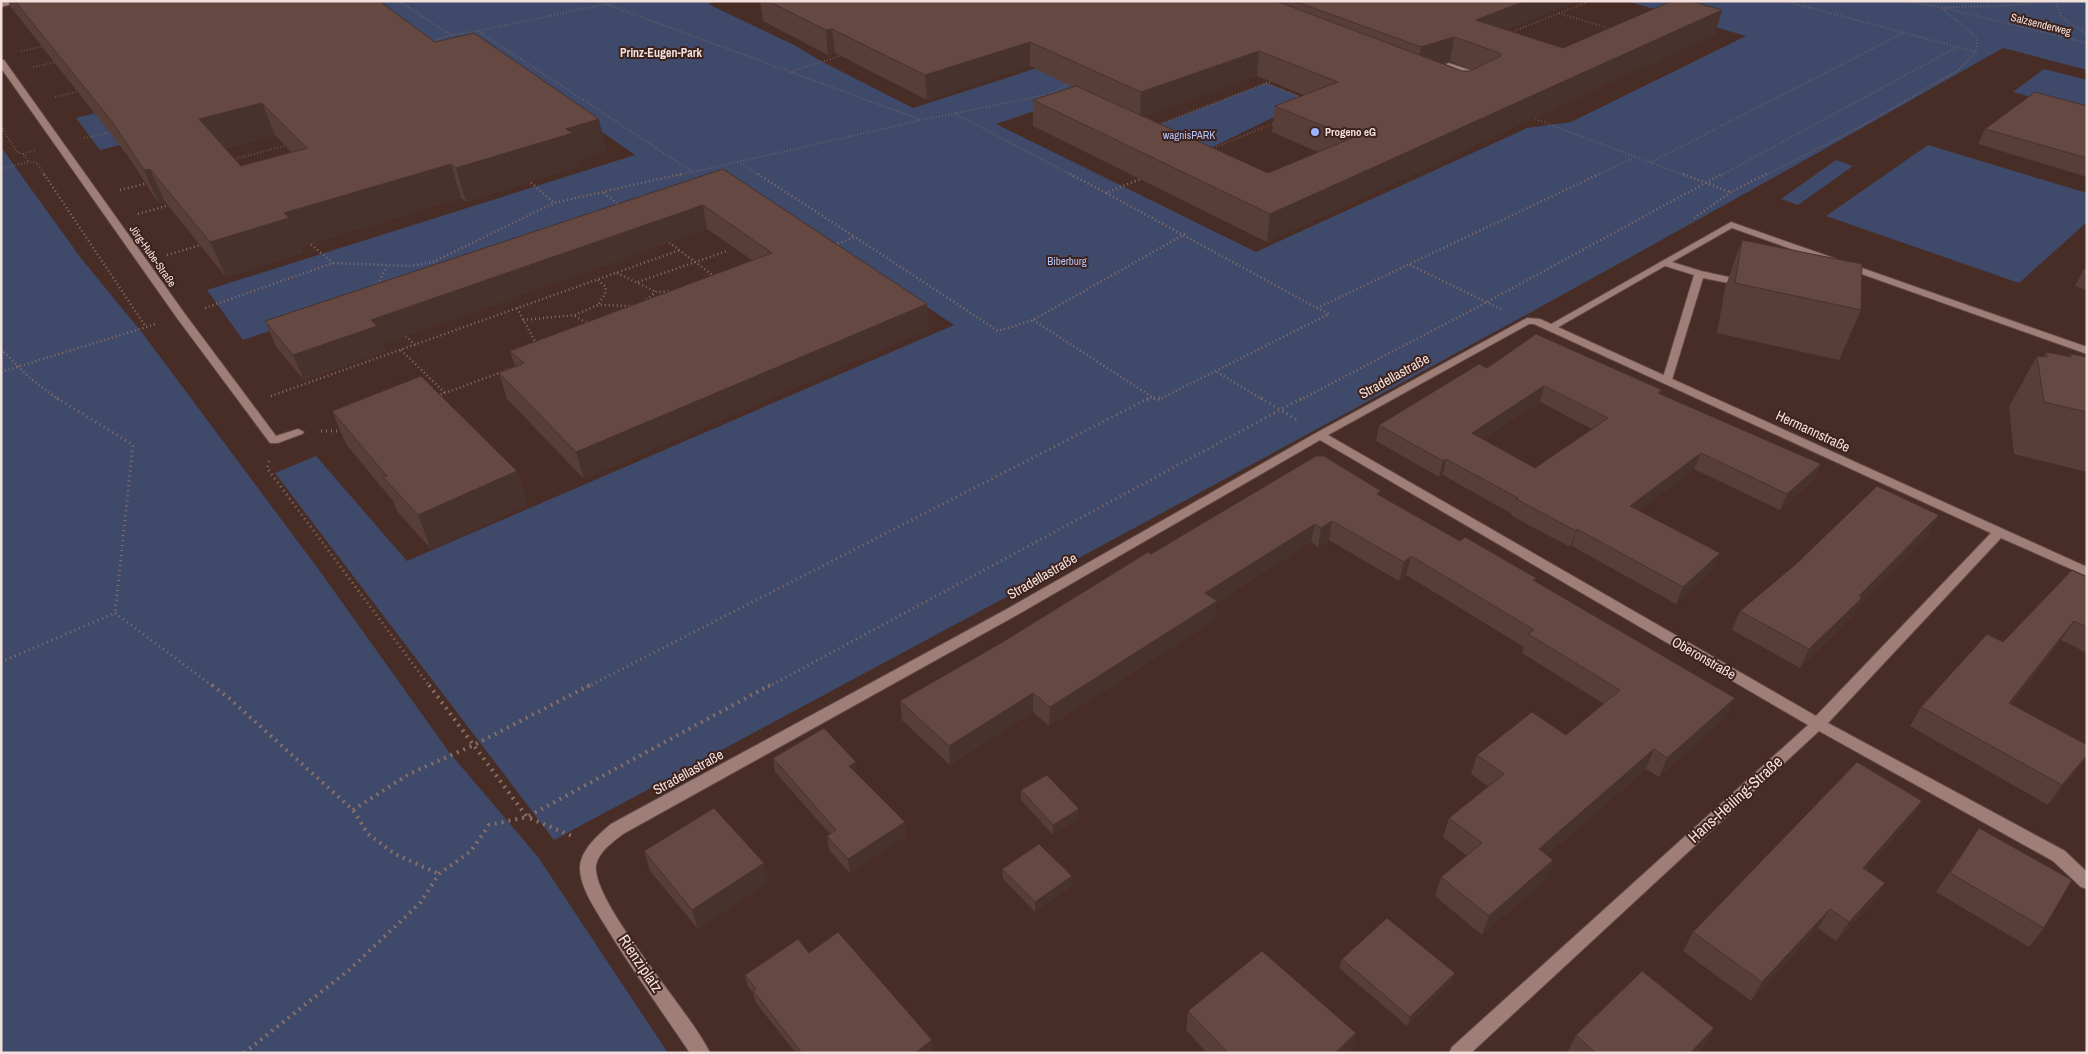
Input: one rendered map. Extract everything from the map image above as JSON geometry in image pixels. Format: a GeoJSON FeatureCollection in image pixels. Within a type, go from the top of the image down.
{"type":"FeatureCollection","features":[{"type":"Feature","properties":{"kind":"street"},"geometry":{"type":"LineString","coordinates":[[1,5],[20,1]]}},
{"type":"Feature","properties":{"kind":"street","name":"Jörg-Hube-Straße"},"geometry":{"type":"LineString","coordinates":[[1,62],[142,262],[274,441]]}},
{"type":"Feature","properties":{"kind":"street"},"geometry":{"type":"LineString","coordinates":[[1425,73],[1449,65],[1490,80],[1476,86]]}},
{"type":"Feature","properties":{"kind":"street"},"geometry":{"type":"LineString","coordinates":[[1551,328],[1732,225],[2087,351]]}},
{"type":"Feature","properties":{"kind":"street"},"geometry":{"type":"LineString","coordinates":[[1664,263],[1699,274],[1756,285]]}},
{"type":"Feature","properties":{"kind":"street"},"geometry":{"type":"LineString","coordinates":[[1667,381],[1699,274]]}},
{"type":"Feature","properties":{"kind":"street","name":"Hermannstraße"},"geometry":{"type":"LineString","coordinates":[[1527,321],[1536,321],[2087,572]]}},
{"type":"Feature","properties":{"kind":"street","name":"Stradellastraße"},"geometry":{"type":"LineString","coordinates":[[596,846],[617,829],[1012,612],[1320,435],[1527,321]]}},
{"type":"Feature","properties":{"kind":"street"},"geometry":{"type":"LineString","coordinates":[[274,441],[298,432]]}},
{"type":"Feature","properties":{"kind":"street","name":"Oberonstraße"},"geometry":{"type":"LineString","coordinates":[[1320,435],[1818,724],[2059,856],[2087,882]]}},
{"type":"Feature","properties":{"kind":"street","name":"Hans-Heiling-Straße"},"geometry":{"type":"LineString","coordinates":[[1458,1053],[1818,724],[1999,532]]}},
{"type":"Feature","properties":{"kind":"street","name":"Rienziplatz"},"geometry":{"type":"LineString","coordinates":[[596,846],[587,871],[598,900],[701,1053]]}},
{"type":"Feature","properties":{"kind":"path"},"geometry":{"type":"LineString","coordinates":[[398,1],[451,35]]}},
{"type":"Feature","properties":{"kind":"path"},"geometry":{"type":"LineString","coordinates":[[426,44],[451,35],[620,1]]}},
{"type":"Feature","properties":{"kind":"path"},"geometry":{"type":"LineString","coordinates":[[1506,34],[1590,1]]}},
{"type":"Feature","properties":{"kind":"path"},"geometry":{"type":"LineString","coordinates":[[1785,1],[1976,52]]}},
{"type":"Feature","properties":{"kind":"path","name":"Salzsenderweg"},"geometry":{"type":"LineString","coordinates":[[1903,1],[1942,7],[2087,42]]}},
{"type":"Feature","properties":{"kind":"path"},"geometry":{"type":"LineString","coordinates":[[1942,7],[2006,6],[2048,1]]}},
{"type":"Feature","properties":{"kind":"path"},"geometry":{"type":"LineString","coordinates":[[2056,1],[2061,17],[2087,34]]}},
{"type":"Feature","properties":{"kind":"path"},"geometry":{"type":"LineString","coordinates":[[606,4],[922,120]]}},
{"type":"Feature","properties":{"kind":"path"},"geometry":{"type":"LineString","coordinates":[[1689,221],[1731,192],[1858,128],[1957,71],[1976,52],[1977,38],[1942,7]]}},
{"type":"Feature","properties":{"kind":"path"},"geometry":{"type":"LineString","coordinates":[[1560,13],[1614,30],[1605,33]]}},
{"type":"Feature","properties":{"kind":"path"},"geometry":{"type":"LineString","coordinates":[[1540,14],[1549,17]]}},
{"type":"Feature","properties":{"kind":"path"},"geometry":{"type":"LineString","coordinates":[[478,31],[693,172]]}},
{"type":"Feature","properties":{"kind":"path"},"geometry":{"type":"LineString","coordinates":[[1651,162],[1903,33]]}},
{"type":"Feature","properties":{"kind":"path"},"geometry":{"type":"LineString","coordinates":[[20,51],[49,44]]}},
{"type":"Feature","properties":{"kind":"path"},"geometry":{"type":"LineString","coordinates":[[244,1053],[349,970],[420,903],[439,874],[471,851],[489,825],[527,817],[1280,410],[1487,302],[1704,182],[1957,47]]}},
{"type":"Feature","properties":{"kind":"path"},"geometry":{"type":"LineString","coordinates":[[790,72],[844,55]]}},
{"type":"Feature","properties":{"kind":"path"},"geometry":{"type":"LineString","coordinates":[[9,72],[64,60]]}},
{"type":"Feature","properties":{"kind":"path"},"geometry":{"type":"LineString","coordinates":[[1153,127],[1274,80]]}},
{"type":"Feature","properties":{"kind":"path"},"geometry":{"type":"LineString","coordinates":[[1,372],[181,316],[333,263],[412,266],[433,262],[554,203],[922,120],[1050,94],[1074,82]]}},
{"type":"Feature","properties":{"kind":"path"},"geometry":{"type":"LineString","coordinates":[[1266,83],[1309,100]]}},
{"type":"Feature","properties":{"kind":"path"},"geometry":{"type":"LineString","coordinates":[[30,102],[88,89]]}},
{"type":"Feature","properties":{"kind":"path"},"geometry":{"type":"LineString","coordinates":[[1050,94],[1058,98]]}},
{"type":"Feature","properties":{"kind":"path"},"geometry":{"type":"LineString","coordinates":[[567,98],[575,95]]}},
{"type":"Feature","properties":{"kind":"path"},"geometry":{"type":"LineString","coordinates":[[955,114],[1185,234],[1329,314],[1157,400],[1033,320]]}},
{"type":"Feature","properties":{"kind":"path"},"geometry":{"type":"LineString","coordinates":[[1523,114],[1731,192]]}},
{"type":"Feature","properties":{"kind":"path"},"geometry":{"type":"LineString","coordinates":[[1206,152],[1285,119]]}},
{"type":"Feature","properties":{"kind":"path"},"geometry":{"type":"LineString","coordinates":[[1,126],[18,152],[24,154],[29,162]]}},
{"type":"Feature","properties":{"kind":"path"},"geometry":{"type":"LineString","coordinates":[[59,145],[115,131]]}},
{"type":"Feature","properties":{"kind":"path"},"geometry":{"type":"LineString","coordinates":[[237,168],[230,161],[297,142]]}},
{"type":"Feature","properties":{"kind":"path"},"geometry":{"type":"LineString","coordinates":[[1317,308],[1636,156]]}},
{"type":"Feature","properties":{"kind":"path"},"geometry":{"type":"LineString","coordinates":[[738,161],[998,331],[1033,320],[1185,234]]}},
{"type":"Feature","properties":{"kind":"path"},"geometry":{"type":"LineString","coordinates":[[1,169],[29,162],[37,163],[146,327]]}},
{"type":"Feature","properties":{"kind":"path"},"geometry":{"type":"LineString","coordinates":[[524,177],[554,203]]}},
{"type":"Feature","properties":{"kind":"path"},"geometry":{"type":"LineString","coordinates":[[1106,193],[1144,177]]}},
{"type":"Feature","properties":{"kind":"path"},"geometry":{"type":"LineString","coordinates":[[95,196],[153,181]]}},
{"type":"Feature","properties":{"kind":"path"},"geometry":{"type":"LineString","coordinates":[[604,193],[624,209]]}},
{"type":"Feature","properties":{"kind":"path"},"geometry":{"type":"LineString","coordinates":[[113,221],[177,203]]}},
{"type":"Feature","properties":{"kind":"path"},"geometry":{"type":"LineString","coordinates":[[826,248],[855,237]]}},
{"type":"Feature","properties":{"kind":"path"},"geometry":{"type":"LineString","coordinates":[[665,240],[719,280]]}},
{"type":"Feature","properties":{"kind":"path"},"geometry":{"type":"LineString","coordinates":[[307,241],[333,263]]}},
{"type":"Feature","properties":{"kind":"path"},"geometry":{"type":"LineString","coordinates":[[142,262],[205,243]]}},
{"type":"Feature","properties":{"kind":"path"},"geometry":{"type":"LineString","coordinates":[[246,405],[680,250]]}},
{"type":"Feature","properties":{"kind":"path"},"geometry":{"type":"LineString","coordinates":[[638,282],[727,251]]}},
{"type":"Feature","properties":{"kind":"path"},"geometry":{"type":"LineString","coordinates":[[1409,265],[1527,321]]}},
{"type":"Feature","properties":{"kind":"path"},"geometry":{"type":"LineString","coordinates":[[375,292],[376,284],[387,266]]}},
{"type":"Feature","properties":{"kind":"path"},"geometry":{"type":"LineString","coordinates":[[617,273],[656,292],[678,291]]}},
{"type":"Feature","properties":{"kind":"path"},"geometry":{"type":"LineString","coordinates":[[597,280],[606,287],[605,294],[598,306]]}},
{"type":"Feature","properties":{"kind":"path"},"geometry":{"type":"LineString","coordinates":[[523,320],[575,315],[598,306],[639,306],[656,292]]}},
{"type":"Feature","properties":{"kind":"path"},"geometry":{"type":"LineString","coordinates":[[517,308],[539,349]]}},
{"type":"Feature","properties":{"kind":"path"},"geometry":{"type":"LineString","coordinates":[[575,315],[590,324]]}},
{"type":"Feature","properties":{"kind":"path"},"geometry":{"type":"LineString","coordinates":[[401,331],[415,345]]}},
{"type":"Feature","properties":{"kind":"path"},"geometry":{"type":"LineString","coordinates":[[1,349],[17,368],[51,394],[133,445],[115,613]]}},
{"type":"Feature","properties":{"kind":"path"},"geometry":{"type":"LineString","coordinates":[[401,350],[445,393]]}},
{"type":"Feature","properties":{"kind":"path"},"geometry":{"type":"LineString","coordinates":[[429,400],[525,363]]}},
{"type":"Feature","properties":{"kind":"path"},"geometry":{"type":"LineString","coordinates":[[1216,371],[1320,435]]}},
{"type":"Feature","properties":{"kind":"path"},"geometry":{"type":"LineString","coordinates":[[438,396],[444,403]]}},
{"type":"Feature","properties":{"kind":"path"},"geometry":{"type":"LineString","coordinates":[[353,810],[409,774],[474,745],[1152,397]]}},
{"type":"Feature","properties":{"kind":"path"},"geometry":{"type":"LineString","coordinates":[[298,432],[348,430]]}},
{"type":"Feature","properties":{"kind":"path"},"geometry":{"type":"LineString","coordinates":[[274,441],[267,468],[527,817],[596,846]]}},
{"type":"Feature","properties":{"kind":"path"},"geometry":{"type":"LineString","coordinates":[[1,662],[115,613]]}},
{"type":"Feature","properties":{"kind":"path"},"geometry":{"type":"LineString","coordinates":[[115,613],[230,699],[353,810],[368,834],[395,854],[439,874]]}},
{"type":"Feature","properties":{"kind":"green space","name":"Biberburg"},"geometry":{"type":"Polygon","coordinates":[[[359,1],[715,1],[708,4],[796,46],[819,60],[913,108],[1211,12],[1264,32],[996,124],[1256,252],[1527,128],[1571,122],[1746,36],[1627,1],[2087,1],[2087,70],[2003,48],[1462,350],[554,840],[275,473],[316,456],[407,561],[954,325],[732,178],[243,340],[207,290],[635,155],[488,52],[100,150],[76,118],[406,37],[359,1]]]}},
{"type":"Feature","properties":{"kind":"green space"},"geometry":{"type":"Polygon","coordinates":[[[2044,69],[2087,80],[2087,112],[2013,92],[2044,69]]]}},
{"type":"Feature","properties":{"kind":"green space","name":"wagnisPARK"},"geometry":{"type":"Polygon","coordinates":[[[1266,83],[1309,100],[1188,159],[1135,134],[1266,83]]]}},
{"type":"Feature","properties":{"kind":"green space"},"geometry":{"type":"Polygon","coordinates":[[[1928,145],[2087,193],[2087,222],[2019,283],[1826,216],[1928,145]]]}},
{"type":"Feature","properties":{"kind":"green space"},"geometry":{"type":"Polygon","coordinates":[[[1,147],[80,257],[143,334],[319,570],[449,752],[538,857],[668,1053],[1,1053],[1,147]]]}},
{"type":"Feature","properties":{"kind":"green space"},"geometry":{"type":"Polygon","coordinates":[[[1836,160],[1853,166],[1798,205],[1781,199],[1836,160]]]}},
{"type":"Feature","properties":{"kind":"building"},"geometry":{"type":"Polygon","coordinates":[[[15,1],[379,1],[435,42],[474,33],[599,119],[566,129],[573,133],[456,168],[451,164],[284,213],[289,218],[210,242],[150,169],[144,170],[113,123],[15,1]],[[262,103],[199,119],[241,166],[307,148],[262,103]]]}},
{"type":"Feature","properties":{"kind":"building"},"geometry":{"type":"Polygon","coordinates":[[[768,1],[1276,1],[1462,71],[1470,71],[1501,56],[1500,53],[1454,37],[1421,47],[1294,1],[1525,1],[1476,20],[1563,48],[1672,1],[1691,1],[1722,10],[1270,214],[1033,100],[1076,86],[1268,173],[1352,138],[1275,106],[1338,82],[1259,51],[1141,92],[1030,42],[925,75],[832,29],[826,30],[768,1]]]}},
{"type":"Feature","properties":{"kind":"building"},"geometry":{"type":"Polygon","coordinates":[[[2035,92],[2087,106],[2087,158],[1985,129],[2035,92]]]}},
{"type":"Feature","properties":{"kind":"building"},"geometry":{"type":"Polygon","coordinates":[[[723,169],[927,304],[576,452],[499,373],[524,363],[510,351],[772,253],[703,205],[371,320],[377,326],[293,355],[265,321],[723,169]]]}},
{"type":"Feature","properties":{"kind":"building"},"geometry":{"type":"Polygon","coordinates":[[[1742,240],[1862,264],[1861,310],[1735,283],[1742,240]]]}},
{"type":"Feature","properties":{"kind":"building"},"geometry":{"type":"Polygon","coordinates":[[[1536,334],[1662,390],[1658,393],[1821,464],[1787,494],[1701,453],[1630,506],[1720,553],[1683,587],[1577,529],[1576,531],[1516,499],[1518,498],[1446,459],[1443,461],[1379,425],[1479,364],[1487,368],[1536,334]],[[1544,386],[1472,433],[1535,468],[1608,418],[1544,386]]]}},
{"type":"Feature","properties":{"kind":"building"},"geometry":{"type":"Polygon","coordinates":[[[2046,352],[2071,357],[2071,354],[2087,357],[2087,412],[2044,402],[2037,356],[2047,357],[2046,352]]]}},
{"type":"Feature","properties":{"kind":"building"},"geometry":{"type":"Polygon","coordinates":[[[421,376],[517,471],[418,515],[383,477],[387,476],[332,411],[421,376]]]}},
{"type":"Feature","properties":{"kind":"building"},"geometry":{"type":"Polygon","coordinates":[[[1316,456],[1324,456],[1381,491],[1377,494],[1460,541],[1465,537],[1536,578],[1533,580],[1735,698],[1667,758],[1654,749],[1539,849],[1553,860],[1489,916],[1441,877],[1482,843],[1449,818],[1504,774],[1477,755],[1532,712],[1566,735],[1620,690],[1528,634],[1534,630],[1411,556],[1404,562],[1332,521],[1321,528],[1315,524],[1205,593],[1217,601],[1050,707],[1033,693],[949,746],[900,701],[1001,643],[1148,552],[1151,554],[1316,456]]]}},
{"type":"Feature","properties":{"kind":"building"},"geometry":{"type":"Polygon","coordinates":[[[1877,486],[1939,515],[1859,596],[1862,598],[1809,649],[1740,611],[1796,564],[1877,486]]]}},
{"type":"Feature","properties":{"kind":"building"},"geometry":{"type":"Polygon","coordinates":[[[2072,570],[2087,577],[2087,627],[2074,621],[2009,703],[2087,745],[2087,755],[2062,785],[1921,707],[1987,634],[2003,642],[2072,570]]]}},
{"type":"Feature","properties":{"kind":"building"},"geometry":{"type":"Polygon","coordinates":[[[824,728],[856,762],[849,766],[905,822],[848,859],[827,836],[836,830],[773,758],[824,728]]]}},
{"type":"Feature","properties":{"kind":"building"},"geometry":{"type":"Polygon","coordinates":[[[1857,762],[1922,801],[1863,868],[1885,883],[1849,922],[1830,909],[1762,982],[1693,932],[1857,762]]]}},
{"type":"Feature","properties":{"kind":"building"},"geometry":{"type":"Polygon","coordinates":[[[1047,775],[1079,809],[1053,825],[1021,790],[1047,775]]]}},
{"type":"Feature","properties":{"kind":"building"},"geometry":{"type":"Polygon","coordinates":[[[714,808],[764,863],[692,910],[644,851],[714,808]]]}},
{"type":"Feature","properties":{"kind":"building"},"geometry":{"type":"Polygon","coordinates":[[[1979,828],[2072,880],[2044,928],[1950,873],[1979,828]]]}},
{"type":"Feature","properties":{"kind":"building"},"geometry":{"type":"Polygon","coordinates":[[[1039,844],[1072,876],[1035,902],[1002,869],[1039,844]]]}},
{"type":"Feature","properties":{"kind":"building"},"geometry":{"type":"Polygon","coordinates":[[[1387,918],[1455,973],[1410,1017],[1342,959],[1387,918]]]}},
{"type":"Feature","properties":{"kind":"building"},"geometry":{"type":"Polygon","coordinates":[[[838,932],[932,1040],[915,1053],[802,1053],[753,991],[756,989],[745,975],[798,939],[809,953],[838,932]]]}},
{"type":"Feature","properties":{"kind":"building"},"geometry":{"type":"Polygon","coordinates":[[[1262,951],[1356,1033],[1335,1053],[1228,1053],[1188,1011],[1262,951]]]}},
{"type":"Feature","properties":{"kind":"building"},"geometry":{"type":"Polygon","coordinates":[[[1642,971],[1714,1028],[1690,1053],[1596,1053],[1576,1035],[1642,971]]]}},
{"type":"Feature","properties":{"kind":"place","name":"Progeno eG"},"geometry":{"type":"Point","coordinates":[1315,132]}},
{"type":"Feature","properties":{"kind":"district","name":"Prinz-Eugen-Park"},"geometry":{"type":"Point","coordinates":[661,53]}}]}
